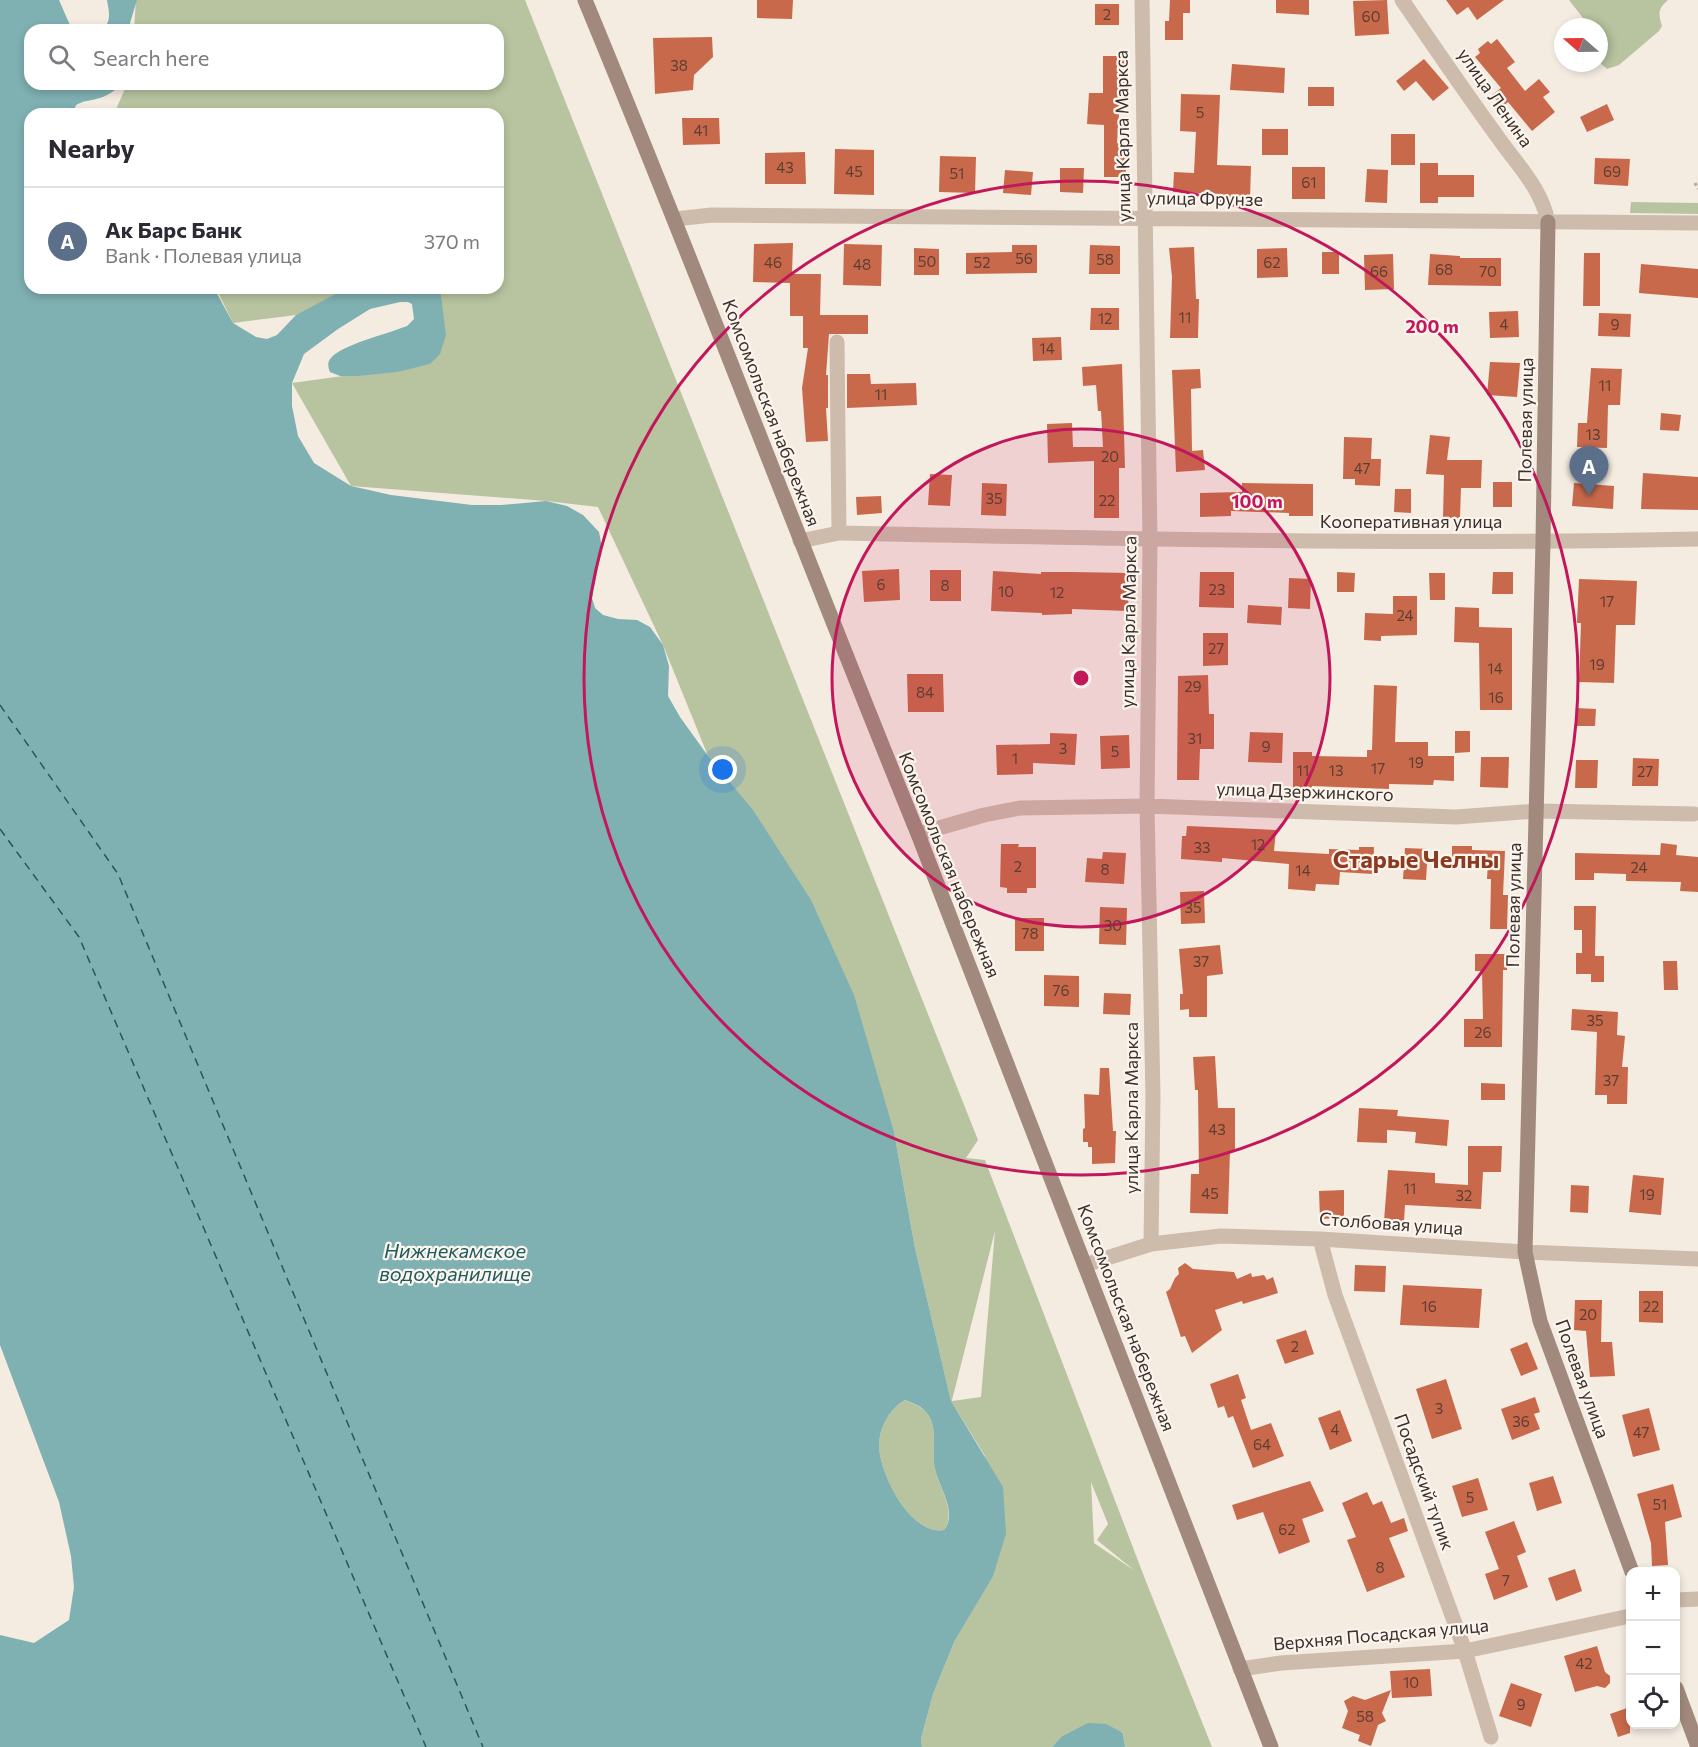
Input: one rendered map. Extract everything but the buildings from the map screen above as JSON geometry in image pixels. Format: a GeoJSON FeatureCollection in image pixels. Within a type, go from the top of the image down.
{"type":"FeatureCollection","features":[{"type":"Feature","properties":{"kind":"street","name":"Комсомольская набережная"},"geometry":{"type":"LineString","coordinates":[[585,0],[675,219],[864,706],[918,834],[1271,1747]]}},
{"type":"Feature","properties":{"kind":"street","name":"улица Карла Маркса"},"geometry":{"type":"LineString","coordinates":[[1142,0],[1150,540],[1147,806],[1153,1096],[1151,1244]]}},
{"type":"Feature","properties":{"kind":"street","name":"улица Ленина"},"geometry":{"type":"LineString","coordinates":[[1402,0],[1497,137],[1535,187],[1544,205],[1548,222]]}},
{"type":"Feature","properties":{"kind":"street","name":"улица Фрунзе"},"geometry":{"type":"LineString","coordinates":[[675,219],[712,215],[1698,223]]}},
{"type":"Feature","properties":{"kind":"street","name":"Полевая улица"},"geometry":{"type":"LineString","coordinates":[[1548,222],[1543,542],[1525,1252],[1540,1322],[1630,1567]]}},
{"type":"Feature","properties":{"kind":"street"},"geometry":{"type":"LineString","coordinates":[[837,342],[840,533]]}},
{"type":"Feature","properties":{"kind":"street","name":"Кооперативная улица"},"geometry":{"type":"LineString","coordinates":[[800,541],[840,533],[1150,540],[1543,542],[1698,539]]}},
{"type":"Feature","properties":{"kind":"street","name":"улица Дзержинского"},"geometry":{"type":"LineString","coordinates":[[918,834],[984,815],[1020,808],[1147,806],[1456,817],[1536,811],[1694,814]]}},
{"type":"Feature","properties":{"kind":"street","name":"Столбовая улица"},"geometry":{"type":"LineString","coordinates":[[1085,1265],[1151,1244],[1221,1236],[1698,1259]]}},
{"type":"Feature","properties":{"kind":"street","name":"Посадский тупик"},"geometry":{"type":"LineString","coordinates":[[1320,1239],[1335,1295],[1465,1651],[1491,1737]]}},
{"type":"Feature","properties":{"kind":"street"},"geometry":{"type":"LineString","coordinates":[[1680,1600],[1698,1599]]}},
{"type":"Feature","properties":{"kind":"street","name":"Верхняя Посадская улица"},"geometry":{"type":"LineString","coordinates":[[1240,1669],[1281,1663],[1465,1651],[1626,1617]]}},
{"type":"Feature","properties":{"kind":"street"},"geometry":{"type":"LineString","coordinates":[[1680,1699],[1698,1747]]}},
{"type":"Feature","properties":{"kind":"path"},"geometry":{"type":"LineString","coordinates":[[1695,183],[1698,189]]}},
{"type":"Feature","properties":{"kind":"green space"},"geometry":{"type":"Polygon","coordinates":[[[136,0],[525,0],[978,1140],[966,1158],[985,1160],[1145,1579],[1212,1747],[1125,1747],[1123,1732],[1061,1737],[1052,1747],[922,1747],[921,1739],[933,1694],[955,1640],[985,1456],[951,1401],[915,1248],[894,1132],[708,756],[663,645],[598,507],[351,486],[292,383],[430,364],[424,294],[504,294],[504,108],[117,108],[124,90],[504,90],[504,24],[134,24],[136,0]],[[995,1231],[952,1401],[981,1397],[995,1231]],[[1091,1482],[1094,1543],[1135,1571],[1097,1540],[1108,1524],[1091,1482]]]}},
{"type":"Feature","properties":{"kind":"green space"},"geometry":{"type":"Polygon","coordinates":[[[1569,0],[1668,0],[1660,12],[1662,26],[1659,31],[1619,65],[1608,69],[1608,18],[1583,18],[1569,0]]]}},
{"type":"Feature","properties":{"kind":"green space"},"geometry":{"type":"Polygon","coordinates":[[[1631,202],[1698,203],[1698,214],[1630,213],[1631,202]]]}},
{"type":"Feature","properties":{"kind":"green space"},"geometry":{"type":"Polygon","coordinates":[[[219,294],[345,294],[296,315],[233,323],[219,294]]]}},
{"type":"Feature","properties":{"kind":"green space"},"geometry":{"type":"Polygon","coordinates":[[[905,1400],[923,1410],[933,1425],[934,1463],[949,1514],[944,1530],[932,1529],[909,1514],[891,1487],[885,1472],[879,1446],[883,1426],[890,1413],[905,1400]]]}},
{"type":"Feature","properties":{"kind":"water","name":"Нижнекамское водохранилище"},"geometry":{"type":"Polygon","coordinates":[[[0,0],[59,0],[70,24],[24,24],[24,90],[115,90],[103,97],[76,105],[75,108],[24,108],[24,294],[217,294],[233,323],[256,337],[267,339],[277,335],[296,315],[336,294],[441,294],[446,335],[440,354],[430,364],[397,372],[357,376],[340,376],[329,370],[329,361],[336,353],[407,326],[414,319],[412,304],[408,302],[370,309],[304,354],[292,383],[292,406],[298,436],[314,463],[351,486],[391,495],[472,505],[546,501],[567,506],[583,515],[599,532],[602,548],[592,598],[595,608],[603,615],[637,620],[650,627],[663,645],[669,666],[668,696],[708,756],[753,810],[811,900],[854,995],[894,1132],[915,1248],[951,1401],[1003,1487],[1006,1534],[993,1576],[955,1640],[933,1694],[921,1739],[922,1747],[0,1747],[0,1635],[34,1643],[69,1620],[74,1587],[71,1556],[59,1502],[0,1345],[0,0]],[[905,1400],[886,1419],[879,1446],[881,1458],[891,1487],[909,1514],[932,1529],[944,1530],[949,1514],[934,1463],[933,1425],[929,1416],[917,1405],[905,1400]]]}},
{"type":"Feature","properties":{"kind":"water"},"geometry":{"type":"Polygon","coordinates":[[[107,0],[137,0],[130,24],[107,24],[109,12],[107,0]]]}},
{"type":"Feature","properties":{"kind":"water"},"geometry":{"type":"Polygon","coordinates":[[[1088,1723],[1106,1724],[1123,1733],[1125,1747],[1052,1747],[1061,1737],[1088,1723]]]}},
{"type":"Feature","properties":{"kind":"ferry route"},"geometry":{"type":"LineString","coordinates":[[0,705],[118,874],[483,1747]]}},
{"type":"Feature","properties":{"kind":"ferry route"},"geometry":{"type":"LineString","coordinates":[[0,829],[79,937],[426,1747]]}},
{"type":"Feature","properties":{"kind":"place","name":"Ак Барс Банк"},"geometry":{"type":"Point","coordinates":[1589,496]}},
{"type":"Feature","properties":{"kind":"district","name":"Старые Челны"},"geometry":{"type":"Point","coordinates":[1416,860]}}]}
